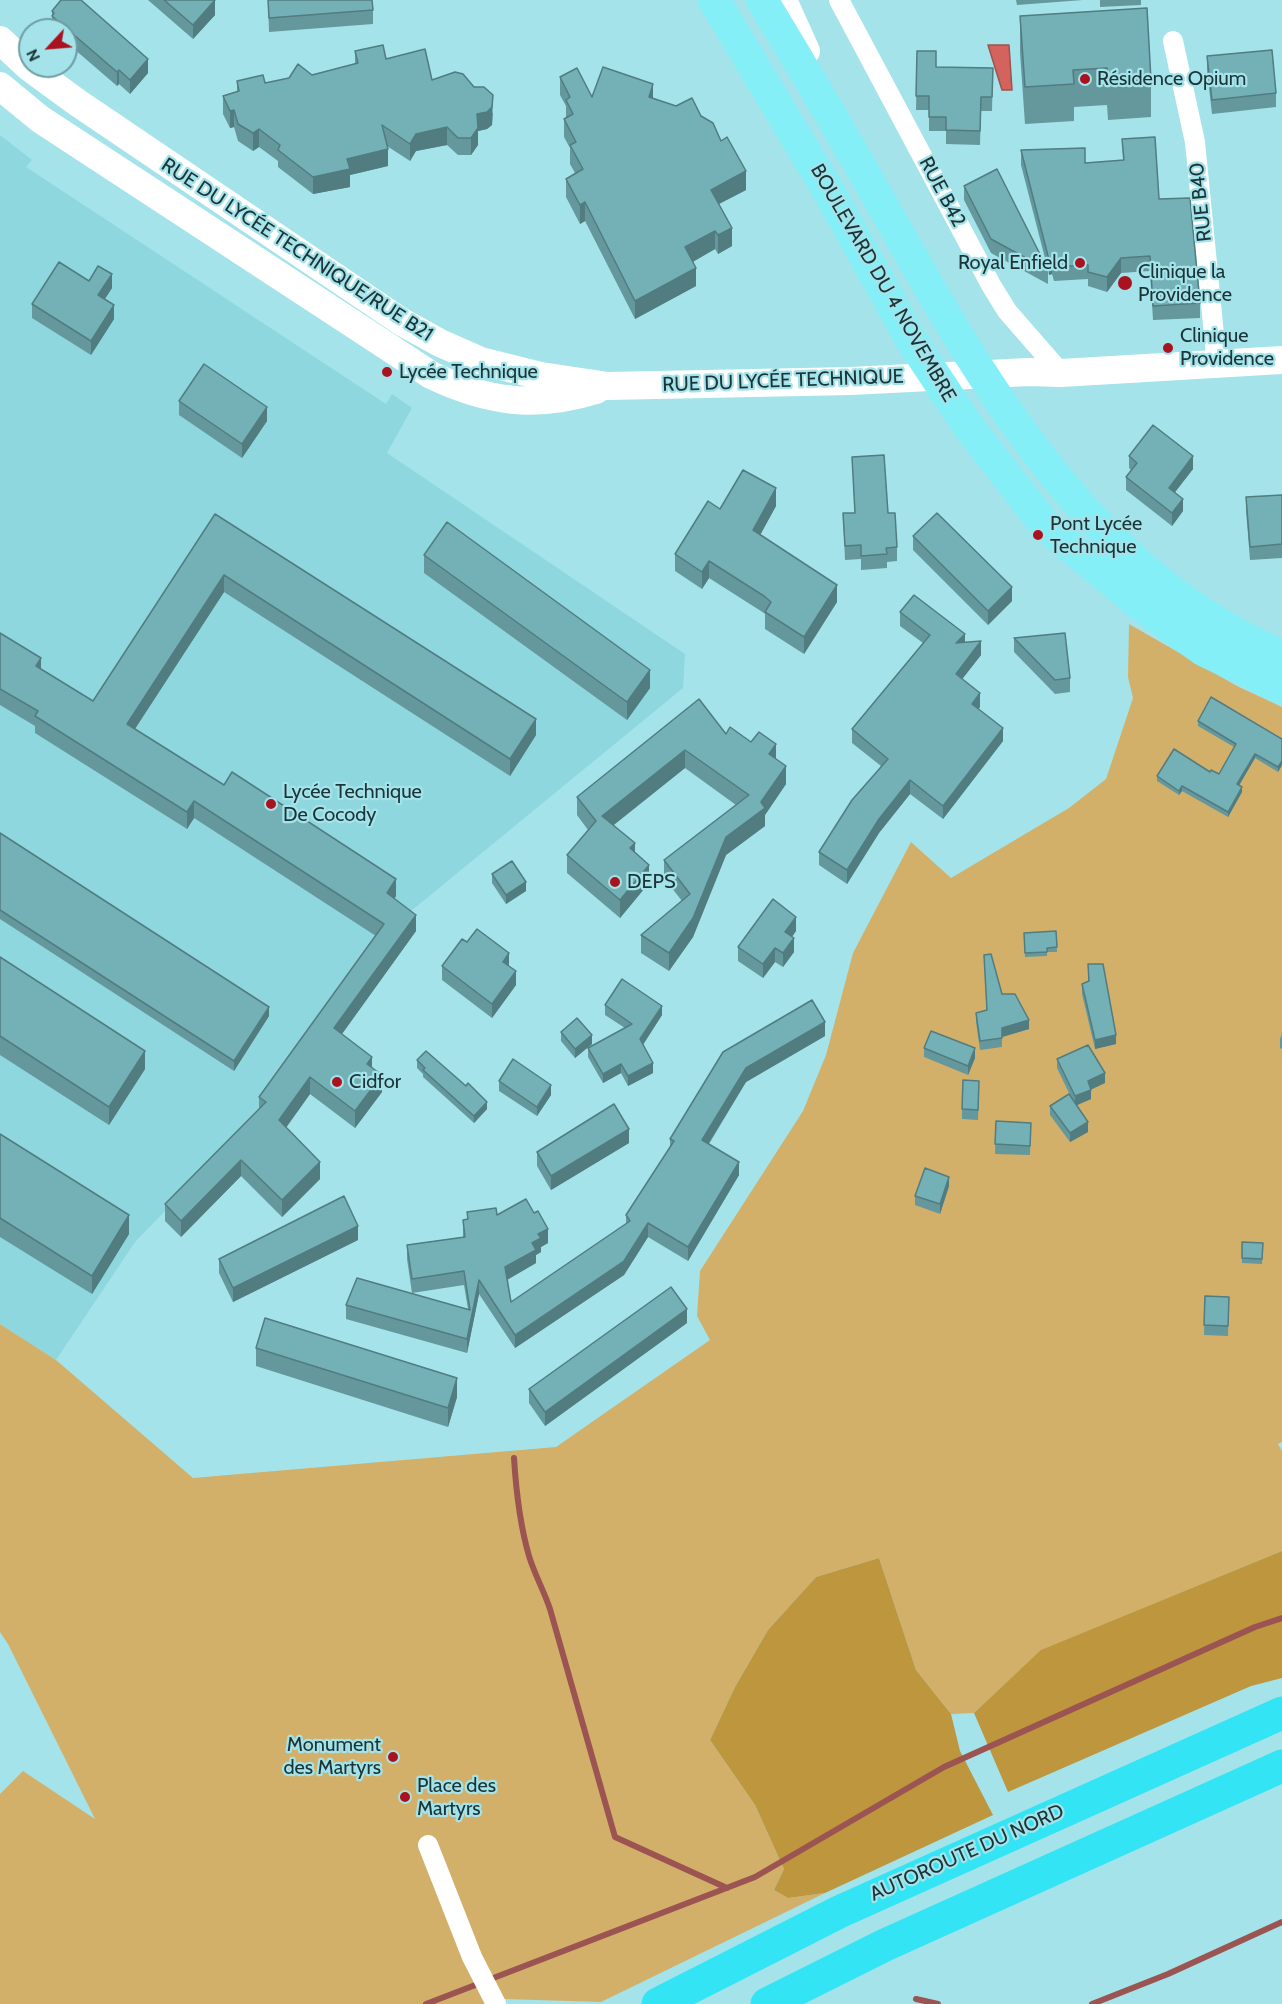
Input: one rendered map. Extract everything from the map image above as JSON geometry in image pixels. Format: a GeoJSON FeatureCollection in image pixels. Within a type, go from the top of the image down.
{"type":"FeatureCollection","features":[{"type":"Feature","properties":{"kind":"highway","name":"AUTOROUTE DU NORD"},"geometry":{"type":"LineString","coordinates":[[658,2004],[839,1912],[1282,1713]]}},
{"type":"Feature","properties":{"kind":"highway"},"geometry":{"type":"LineString","coordinates":[[767,2004],[885,1945],[1282,1766]]}},
{"type":"Feature","properties":{"kind":"highway"},"geometry":{"type":"LineString","coordinates":[[805,2004],[885,1945]]}},
{"type":"Feature","properties":{"kind":"main road","name":"BOULEVARD DU 4 NOVEMBRE"},"geometry":{"type":"LineString","coordinates":[[714,0],[830,192],[912,341],[968,426],[1045,525],[1138,603],[1203,650],[1282,688]]}},
{"type":"Feature","properties":{"kind":"main road","name":"BOULEVARD DU 4 NOVEMBRE"},"geometry":{"type":"LineString","coordinates":[[762,0],[971,359],[1003,408],[1060,482],[1115,542],[1158,580],[1222,625],[1282,656]]}},
{"type":"Feature","properties":{"kind":"street"},"geometry":{"type":"LineString","coordinates":[[783,0],[864,172]]}},
{"type":"Feature","properties":{"kind":"street","name":"RUE B42"},"geometry":{"type":"LineString","coordinates":[[839,0],[991,285],[1007,311],[1061,374]]}},
{"type":"Feature","properties":{"kind":"street","name":"RUE DU LYCÉE TECHNIQUE/RUE B21"},"geometry":{"type":"LineString","coordinates":[[0,40],[30,68],[78,103],[402,322],[481,361],[542,376],[608,386]]}},
{"type":"Feature","properties":{"kind":"street","name":"RUE B40"},"geometry":{"type":"LineString","coordinates":[[1173,41],[1195,142],[1217,365]]}},
{"type":"Feature","properties":{"kind":"street","name":"RUE DU LYCÉE TECHNIQUE/RUE B21"},"geometry":{"type":"LineString","coordinates":[[0,86],[40,119],[430,375],[464,391],[505,400],[569,399],[608,386]]}},
{"type":"Feature","properties":{"kind":"street","name":"RUE DU LYCÉE TECHNIQUE"},"geometry":{"type":"LineString","coordinates":[[608,386],[870,380],[1028,372],[1061,374],[1282,360]]}},
{"type":"Feature","properties":{"kind":"street"},"geometry":{"type":"LineString","coordinates":[[428,1845],[472,1957],[493,1999]]}},
{"type":"Feature","properties":{"kind":"shaded area"},"geometry":{"type":"Polygon","coordinates":[[[988,45],[1009,45],[1012,90],[1002,90],[988,45]]]}},
{"type":"Feature","properties":{"kind":"shaded area","name":"Lycée Technique De Cocody"},"geometry":{"type":"Polygon","coordinates":[[[0,135],[32,160],[26,167],[386,404],[392,394],[412,408],[387,453],[685,654],[683,688],[400,920],[259,1114],[135,1242],[56,1360],[0,1324],[0,135]]]}},
{"type":"Feature","properties":{"kind":"shaded area"},"geometry":{"type":"Polygon","coordinates":[[[1129,624],[1237,686],[1282,707],[1282,1442],[1278,1444],[1282,1451],[1282,1551],[1042,1650],[974,1713],[951,1714],[916,1670],[879,1558],[816,1577],[768,1630],[735,1687],[710,1740],[755,1805],[784,1869],[774,1890],[788,1898],[825,1893],[601,2002],[504,1999],[495,2004],[0,2004],[0,1794],[23,1771],[95,1819],[0,1632],[0,1324],[56,1360],[193,1478],[556,1447],[710,1340],[697,1316],[700,1271],[803,1111],[826,1055],[853,953],[911,842],[951,878],[1069,808],[1106,779],[1133,698],[1128,677],[1129,624]]]}},
{"type":"Feature","properties":{"kind":"shaded area"},"geometry":{"type":"Polygon","coordinates":[[[1282,1551],[1282,1678],[1251,1686],[1008,1792],[974,1713],[1041,1650],[1282,1551]]]}},
{"type":"Feature","properties":{"kind":"shaded area"},"geometry":{"type":"Polygon","coordinates":[[[879,1558],[916,1670],[951,1714],[960,1751],[993,1815],[825,1893],[788,1898],[774,1890],[784,1869],[755,1805],[710,1740],[735,1687],[768,1630],[816,1577],[879,1558]]]}},
{"type":"Feature","properties":{"kind":"building"},"geometry":{"type":"Polygon","coordinates":[[[61,0],[81,0],[148,59],[130,80],[119,70],[117,72],[78,38],[78,18],[54,18],[52,11],[61,0]]]}},
{"type":"Feature","properties":{"kind":"building"},"geometry":{"type":"Polygon","coordinates":[[[164,0],[215,0],[193,25],[164,0]]]}},
{"type":"Feature","properties":{"kind":"building"},"geometry":{"type":"Polygon","coordinates":[[[268,0],[372,0],[373,10],[269,18],[268,0]]]}},
{"type":"Feature","properties":{"kind":"building"},"geometry":{"type":"Polygon","coordinates":[[[1147,8],[1151,80],[1108,82],[1107,68],[1073,70],[1074,84],[1025,87],[1020,16],[1147,8]]]}},
{"type":"Feature","properties":{"kind":"building"},"geometry":{"type":"Polygon","coordinates":[[[383,45],[386,59],[425,49],[432,80],[455,72],[463,74],[474,87],[484,87],[493,95],[492,107],[487,112],[477,114],[478,128],[471,138],[458,138],[447,127],[416,134],[410,144],[382,125],[388,149],[347,159],[350,169],[313,177],[278,150],[280,145],[259,129],[253,133],[238,124],[234,110],[230,111],[223,96],[239,91],[237,81],[263,75],[265,83],[289,78],[298,64],[312,75],[358,63],[355,51],[383,45]]]}},
{"type":"Feature","properties":{"kind":"building"},"geometry":{"type":"Polygon","coordinates":[[[1272,50],[1276,93],[1212,100],[1207,56],[1272,50]]]}},
{"type":"Feature","properties":{"kind":"building"},"geometry":{"type":"Polygon","coordinates":[[[917,51],[936,51],[936,67],[993,68],[992,97],[981,97],[980,131],[946,130],[946,117],[929,117],[929,96],[916,96],[917,51]]]}},
{"type":"Feature","properties":{"kind":"building"},"geometry":{"type":"Polygon","coordinates":[[[603,67],[653,84],[649,97],[676,106],[692,98],[701,116],[713,123],[721,141],[727,137],[746,171],[711,190],[732,228],[718,235],[715,231],[685,247],[696,268],[635,301],[585,202],[580,205],[566,179],[583,169],[570,145],[576,142],[564,119],[573,114],[566,100],[570,97],[560,77],[577,68],[592,97],[603,67]]]}},
{"type":"Feature","properties":{"kind":"building"},"geometry":{"type":"Polygon","coordinates":[[[1155,137],[1159,199],[1190,198],[1200,303],[1153,306],[1150,256],[1121,258],[1107,277],[1088,272],[1088,265],[1054,267],[1052,259],[1049,260],[1021,150],[1085,148],[1085,163],[1124,160],[1122,139],[1155,137]]]}},
{"type":"Feature","properties":{"kind":"building"},"geometry":{"type":"Polygon","coordinates":[[[997,169],[1048,270],[991,239],[964,186],[997,169]]]}},
{"type":"Feature","properties":{"kind":"building"},"geometry":{"type":"Polygon","coordinates":[[[59,262],[89,281],[98,266],[112,274],[98,295],[114,305],[91,341],[32,304],[59,262]]]}},
{"type":"Feature","properties":{"kind":"building"},"geometry":{"type":"Polygon","coordinates":[[[204,364],[267,407],[242,444],[179,401],[204,364]]]}},
{"type":"Feature","properties":{"kind":"building"},"geometry":{"type":"Polygon","coordinates":[[[1153,425],[1193,456],[1169,488],[1183,499],[1172,513],[1126,477],[1137,463],[1129,456],[1153,425]]]}},
{"type":"Feature","properties":{"kind":"building"},"geometry":{"type":"Polygon","coordinates":[[[884,455],[888,513],[895,513],[897,547],[886,548],[887,554],[861,556],[861,545],[845,546],[843,513],[855,513],[852,457],[884,455]]]}},
{"type":"Feature","properties":{"kind":"building"},"geometry":{"type":"Polygon","coordinates":[[[743,470],[776,488],[753,530],[837,585],[804,637],[765,612],[771,602],[764,596],[709,561],[702,572],[675,554],[708,501],[720,509],[743,470]]]}},
{"type":"Feature","properties":{"kind":"building"},"geometry":{"type":"Polygon","coordinates":[[[1282,495],[1282,544],[1250,547],[1246,497],[1282,495]]]}},
{"type":"Feature","properties":{"kind":"building"},"geometry":{"type":"Polygon","coordinates":[[[937,513],[1012,587],[988,611],[913,536],[937,513]]]}},
{"type":"Feature","properties":{"kind":"building"},"geometry":{"type":"Polygon","coordinates":[[[215,514],[536,719],[510,759],[224,575],[127,724],[224,785],[232,772],[396,879],[387,893],[416,915],[334,1028],[372,1057],[367,1064],[382,1075],[355,1111],[310,1077],[279,1120],[320,1162],[282,1200],[241,1160],[181,1221],[165,1204],[266,1102],[259,1097],[384,924],[194,801],[187,812],[35,716],[38,711],[0,689],[0,633],[41,658],[36,666],[93,701],[215,514]]]}},
{"type":"Feature","properties":{"kind":"building"},"geometry":{"type":"Polygon","coordinates":[[[447,522],[650,670],[627,702],[424,555],[447,522]]]}},
{"type":"Feature","properties":{"kind":"building"},"geometry":{"type":"Polygon","coordinates":[[[914,595],[965,634],[956,643],[981,641],[956,674],[980,693],[972,704],[1003,728],[943,806],[910,780],[879,819],[847,870],[819,852],[852,800],[888,759],[852,729],[930,635],[900,612],[914,595]]]}},
{"type":"Feature","properties":{"kind":"building"},"geometry":{"type":"Polygon","coordinates":[[[1065,633],[1070,678],[1055,680],[1014,638],[1065,633]]]}},
{"type":"Feature","properties":{"kind":"building"},"geometry":{"type":"Polygon","coordinates":[[[1211,697],[1282,739],[1282,761],[1278,767],[1255,754],[1237,784],[1242,787],[1228,812],[1182,786],[1179,791],[1157,776],[1174,749],[1210,772],[1211,770],[1219,774],[1236,744],[1198,721],[1211,697]]]}},
{"type":"Feature","properties":{"kind":"building"},"geometry":{"type":"Polygon","coordinates":[[[699,699],[726,734],[730,727],[751,742],[759,732],[776,744],[769,754],[786,766],[761,802],[765,808],[726,837],[693,918],[669,953],[641,935],[690,894],[664,860],[749,795],[685,750],[602,816],[635,843],[630,848],[649,865],[620,900],[567,855],[596,821],[577,797],[699,699]]]}},
{"type":"Feature","properties":{"kind":"building"},"geometry":{"type":"Polygon","coordinates":[[[0,833],[269,1007],[234,1061],[0,910],[0,833]]]}},
{"type":"Feature","properties":{"kind":"building"},"geometry":{"type":"Polygon","coordinates":[[[512,861],[526,882],[506,895],[492,874],[512,861]]]}},
{"type":"Feature","properties":{"kind":"building"},"geometry":{"type":"Polygon","coordinates":[[[773,899],[796,917],[785,932],[794,938],[783,953],[775,948],[763,964],[738,947],[773,899]]]}},
{"type":"Feature","properties":{"kind":"building"},"geometry":{"type":"Polygon","coordinates":[[[477,929],[509,953],[503,962],[516,971],[492,1004],[442,966],[462,939],[467,942],[477,929]]]}},
{"type":"Feature","properties":{"kind":"building"},"geometry":{"type":"Polygon","coordinates":[[[1056,931],[1057,947],[1047,948],[1047,952],[1025,953],[1024,933],[1056,931]]]}},
{"type":"Feature","properties":{"kind":"building"},"geometry":{"type":"Polygon","coordinates":[[[991,954],[1002,994],[1015,994],[1029,1020],[1002,1028],[1002,1038],[980,1041],[976,1013],[987,1010],[984,955],[991,954]]]}},
{"type":"Feature","properties":{"kind":"building"},"geometry":{"type":"Polygon","coordinates":[[[0,957],[145,1051],[109,1107],[0,1036],[0,957]]]}},
{"type":"Feature","properties":{"kind":"building"},"geometry":{"type":"Polygon","coordinates":[[[1088,964],[1103,964],[1116,1035],[1095,1040],[1082,984],[1089,981],[1088,964]]]}},
{"type":"Feature","properties":{"kind":"building"},"geometry":{"type":"Polygon","coordinates":[[[622,979],[662,1006],[640,1039],[653,1063],[628,1076],[621,1064],[603,1074],[588,1048],[632,1024],[605,1005],[622,979]]]}},
{"type":"Feature","properties":{"kind":"building"},"geometry":{"type":"Polygon","coordinates":[[[812,1000],[825,1022],[746,1068],[702,1140],[739,1162],[688,1247],[648,1223],[624,1261],[515,1335],[479,1280],[467,1339],[346,1305],[357,1278],[470,1310],[464,1271],[412,1279],[407,1245],[465,1237],[463,1220],[468,1219],[467,1212],[496,1208],[497,1215],[526,1199],[534,1213],[538,1211],[548,1229],[538,1234],[541,1238],[532,1243],[536,1250],[505,1267],[511,1302],[630,1221],[626,1215],[674,1141],[670,1139],[723,1052],[812,1000]]]}},
{"type":"Feature","properties":{"kind":"building"},"geometry":{"type":"Polygon","coordinates":[[[577,1018],[592,1035],[575,1049],[561,1032],[577,1018]]]}},
{"type":"Feature","properties":{"kind":"building"},"geometry":{"type":"Polygon","coordinates":[[[931,1031],[975,1048],[968,1066],[924,1048],[931,1031]]]}},
{"type":"Feature","properties":{"kind":"building"},"geometry":{"type":"Polygon","coordinates":[[[1088,1045],[1105,1073],[1088,1081],[1091,1090],[1075,1096],[1057,1059],[1088,1045]]]}},
{"type":"Feature","properties":{"kind":"building"},"geometry":{"type":"Polygon","coordinates":[[[426,1051],[466,1086],[468,1083],[487,1102],[474,1116],[423,1070],[425,1068],[417,1060],[426,1051]]]}},
{"type":"Feature","properties":{"kind":"building"},"geometry":{"type":"Polygon","coordinates":[[[513,1059],[551,1085],[537,1107],[499,1081],[513,1059]]]}},
{"type":"Feature","properties":{"kind":"building"},"geometry":{"type":"Polygon","coordinates":[[[963,1080],[979,1081],[978,1110],[962,1109],[963,1080]]]}},
{"type":"Feature","properties":{"kind":"building"},"geometry":{"type":"Polygon","coordinates":[[[1069,1094],[1088,1122],[1070,1133],[1050,1106],[1069,1094]]]}},
{"type":"Feature","properties":{"kind":"building"},"geometry":{"type":"Polygon","coordinates":[[[614,1104],[629,1129],[551,1176],[537,1152],[614,1104]]]}},
{"type":"Feature","properties":{"kind":"building"},"geometry":{"type":"Polygon","coordinates":[[[996,1121],[1031,1123],[1030,1146],[995,1144],[996,1121]]]}},
{"type":"Feature","properties":{"kind":"building"},"geometry":{"type":"Polygon","coordinates":[[[0,1134],[129,1215],[92,1276],[0,1218],[0,1134]]]}},
{"type":"Feature","properties":{"kind":"building"},"geometry":{"type":"Polygon","coordinates":[[[925,1168],[949,1177],[940,1204],[915,1196],[925,1168]]]}},
{"type":"Feature","properties":{"kind":"building"},"geometry":{"type":"Polygon","coordinates":[[[344,1196],[358,1226],[233,1288],[219,1259],[344,1196]]]}},
{"type":"Feature","properties":{"kind":"building"},"geometry":{"type":"Polygon","coordinates":[[[1242,1242],[1263,1243],[1262,1259],[1242,1258],[1242,1242]]]}},
{"type":"Feature","properties":{"kind":"building"},"geometry":{"type":"Polygon","coordinates":[[[671,1287],[687,1309],[545,1412],[529,1389],[671,1287]]]}},
{"type":"Feature","properties":{"kind":"building"},"geometry":{"type":"Polygon","coordinates":[[[1205,1296],[1229,1297],[1228,1326],[1204,1325],[1205,1296]]]}},
{"type":"Feature","properties":{"kind":"building"},"geometry":{"type":"Polygon","coordinates":[[[265,1318],[457,1378],[448,1408],[256,1348],[265,1318]]]}},
{"type":"Feature","properties":{"kind":"waterway"},"geometry":{"type":"LineString","coordinates":[[514,1458],[519,1507],[526,1544],[550,1609],[615,1837],[727,1888]]}},
{"type":"Feature","properties":{"kind":"waterway"},"geometry":{"type":"LineString","coordinates":[[426,2004],[755,1877],[944,1767],[1255,1627],[1282,1618]]}},
{"type":"Feature","properties":{"kind":"waterway"},"geometry":{"type":"LineString","coordinates":[[1092,2004],[1168,1974],[1282,1922]]}},
{"type":"Feature","properties":{"kind":"waterway"},"geometry":{"type":"LineString","coordinates":[[916,1999],[938,2004]]}},
{"type":"Feature","properties":{"kind":"place","name":"Résidence Opium"},"geometry":{"type":"Point","coordinates":[1085,79]}},
{"type":"Feature","properties":{"kind":"place","name":"Royal Enfield"},"geometry":{"type":"Point","coordinates":[1080,263]}},
{"type":"Feature","properties":{"kind":"place","name":"Clinique la Providence"},"geometry":{"type":"Point","coordinates":[1125,283]}},
{"type":"Feature","properties":{"kind":"place","name":"Clinique Providence"},"geometry":{"type":"Point","coordinates":[1168,348]}},
{"type":"Feature","properties":{"kind":"place","name":"Lycée Technique"},"geometry":{"type":"Point","coordinates":[387,372]}},
{"type":"Feature","properties":{"kind":"place","name":"Pont Lycée Technique"},"geometry":{"type":"Point","coordinates":[1038,535]}},
{"type":"Feature","properties":{"kind":"place","name":"Lycée Technique De Cocody"},"geometry":{"type":"Point","coordinates":[271,804]}},
{"type":"Feature","properties":{"kind":"place","name":"DEPS"},"geometry":{"type":"Point","coordinates":[615,882]}},
{"type":"Feature","properties":{"kind":"place","name":"Cidfor"},"geometry":{"type":"Point","coordinates":[337,1082]}},
{"type":"Feature","properties":{"kind":"place","name":"Monument des Martyrs"},"geometry":{"type":"Point","coordinates":[393,1757]}},
{"type":"Feature","properties":{"kind":"place","name":"Place des Martyrs"},"geometry":{"type":"Point","coordinates":[405,1797]}}]}
